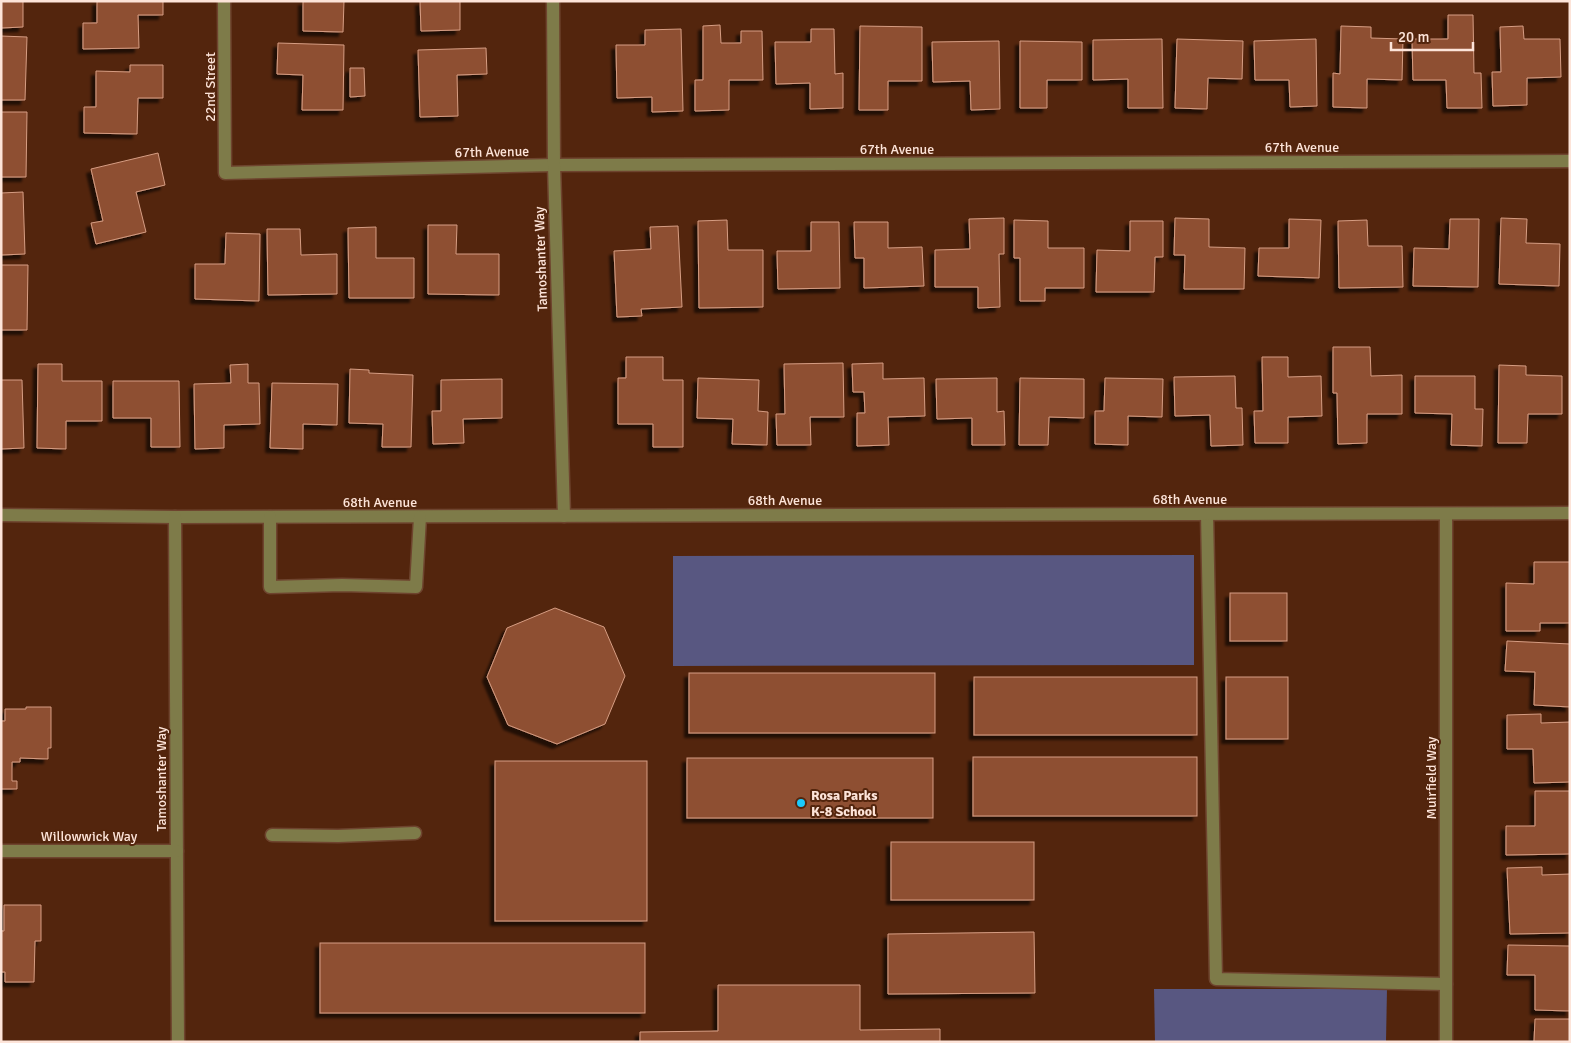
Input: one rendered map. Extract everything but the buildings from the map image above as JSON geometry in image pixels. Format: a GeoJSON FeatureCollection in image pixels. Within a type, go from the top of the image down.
{"type":"FeatureCollection","features":[{"type":"Feature","properties":{"kind":"street","name":"22nd Street"},"geometry":{"type":"LineString","coordinates":[[224,1],[225,173]]}},
{"type":"Feature","properties":{"kind":"street","name":"Tamoshanter Way"},"geometry":{"type":"LineString","coordinates":[[553,1],[554,165],[564,516]]}},
{"type":"Feature","properties":{"kind":"street","name":"67th Avenue"},"geometry":{"type":"LineString","coordinates":[[225,173],[554,165],[1570,161]]}},
{"type":"Feature","properties":{"kind":"street","name":"68th Avenue"},"geometry":{"type":"LineString","coordinates":[[1,515],[420,517],[1570,513]]}},
{"type":"Feature","properties":{"kind":"street"},"geometry":{"type":"LineString","coordinates":[[1207,514],[1216,978],[1446,984]]}},
{"type":"Feature","properties":{"kind":"street","name":"Muirfield Way"},"geometry":{"type":"LineString","coordinates":[[1446,514],[1446,1042]]}},
{"type":"Feature","properties":{"kind":"street","name":"Tamoshanter Way"},"geometry":{"type":"LineString","coordinates":[[175,517],[178,1042]]}},
{"type":"Feature","properties":{"kind":"street"},"geometry":{"type":"LineString","coordinates":[[270,517],[270,587],[342,585],[416,587],[420,517]]}},
{"type":"Feature","properties":{"kind":"street"},"geometry":{"type":"LineString","coordinates":[[272,835],[338,836],[415,833]]}},
{"type":"Feature","properties":{"kind":"street","name":"Willowwick Way"},"geometry":{"type":"LineString","coordinates":[[1,851],[177,851]]}},
{"type":"Feature","properties":{"kind":"shaded area"},"geometry":{"type":"Polygon","coordinates":[[[1194,555],[1194,665],[673,666],[673,556],[1194,555]]]}},
{"type":"Feature","properties":{"kind":"shaded area"},"geometry":{"type":"Polygon","coordinates":[[[1154,989],[1387,989],[1386,1042],[1155,1042],[1154,989]]]}},
{"type":"Feature","properties":{"kind":"place","name":"Rosa Parks K-8 School"},"geometry":{"type":"Point","coordinates":[801,803]}}]}
